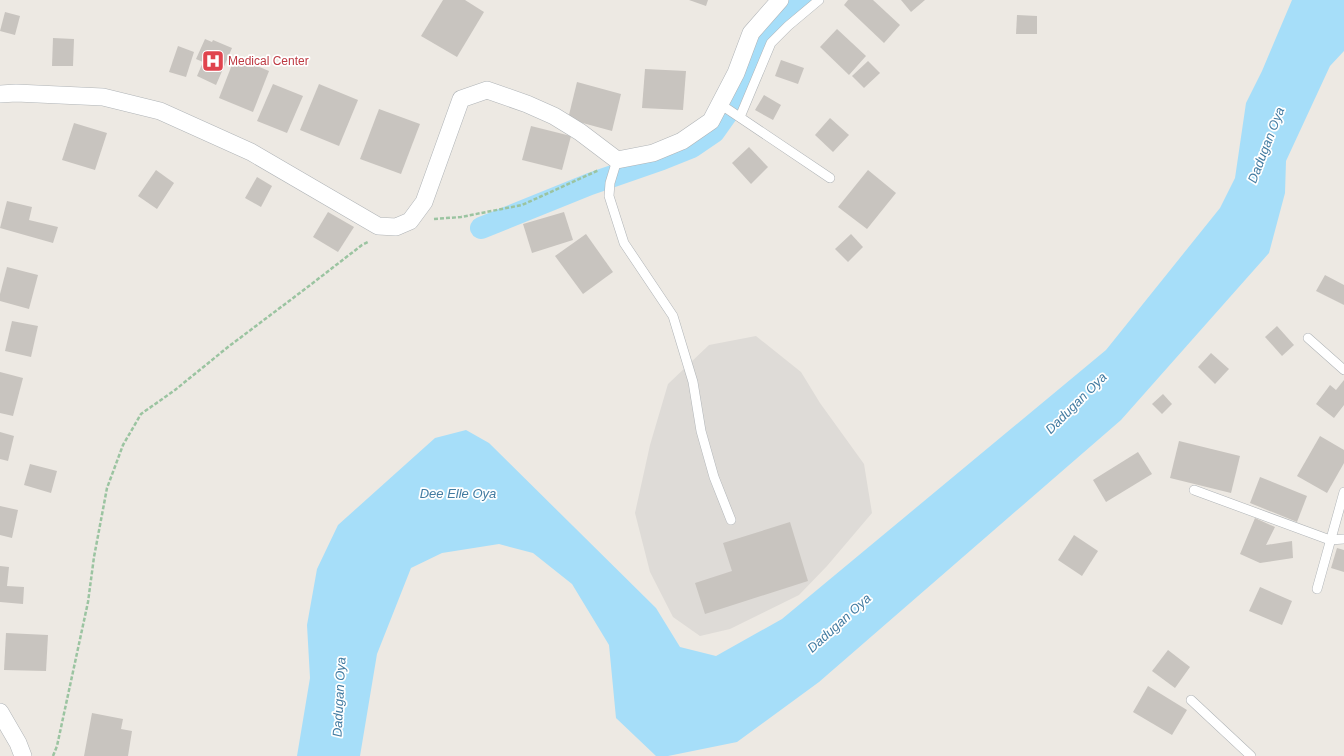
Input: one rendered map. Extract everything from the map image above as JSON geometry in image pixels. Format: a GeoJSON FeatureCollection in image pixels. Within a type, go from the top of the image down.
{"type":"FeatureCollection","features":[{"type":"Feature","properties":{"kind":"street"},"geometry":{"type":"LineString","coordinates":[[0,94],[16,93],[103,97],[160,112],[251,152],[378,226],[396,227],[410,221],[424,202],[460,99],[487,90],[528,104],[554,116],[580,132],[616,161],[653,152],[682,141],[711,121],[736,73],[751,33],[780,0]]}},
{"type":"Feature","properties":{"kind":"street"},"geometry":{"type":"LineString","coordinates":[[0,712],[18,743],[23,756]]}},
{"type":"Feature","properties":{"kind":"lane"},"geometry":{"type":"LineString","coordinates":[[740,117],[771,44],[788,26],[819,0]]}},
{"type":"Feature","properties":{"kind":"lane"},"geometry":{"type":"LineString","coordinates":[[720,104],[830,178]]}},
{"type":"Feature","properties":{"kind":"lane"},"geometry":{"type":"LineString","coordinates":[[616,161],[610,183],[609,196],[624,243],[673,316],[693,382],[700,431],[714,477],[732,520]]}},
{"type":"Feature","properties":{"kind":"lane"},"geometry":{"type":"LineString","coordinates":[[1308,338],[1344,370]]}},
{"type":"Feature","properties":{"kind":"lane"},"geometry":{"type":"LineString","coordinates":[[1194,490],[1330,540],[1344,539]]}},
{"type":"Feature","properties":{"kind":"lane"},"geometry":{"type":"LineString","coordinates":[[1317,589],[1344,492]]}},
{"type":"Feature","properties":{"kind":"lane"},"geometry":{"type":"LineString","coordinates":[[1191,700],[1251,756]]}},
{"type":"Feature","properties":{"kind":"path"},"geometry":{"type":"LineString","coordinates":[[410,221],[461,217],[522,205],[616,161]]}},
{"type":"Feature","properties":{"kind":"path"},"geometry":{"type":"LineString","coordinates":[[53,756],[57,746],[88,602],[94,558],[107,488],[123,445],[141,414],[175,390],[228,347],[368,242]]}},
{"type":"Feature","properties":{"kind":"shaded area"},"geometry":{"type":"Polygon","coordinates":[[[756,336],[801,372],[820,403],[864,464],[872,513],[827,566],[799,595],[730,629],[700,636],[673,617],[650,572],[635,513],[650,445],[668,384],[709,345],[756,336]]]}},
{"type":"Feature","properties":{"kind":"water","name":"Dee Elle Oya"},"geometry":{"type":"Polygon","coordinates":[[[1292,0],[1344,0],[1344,51],[1330,66],[1286,161],[1285,193],[1269,253],[1121,420],[819,682],[737,742],[668,756],[656,756],[616,718],[609,645],[572,584],[533,553],[499,544],[442,553],[411,568],[377,654],[360,756],[297,756],[310,678],[307,625],[317,569],[338,525],[435,438],[466,430],[489,443],[656,608],[680,647],[716,656],[782,619],[1106,350],[1220,208],[1235,178],[1246,103],[1262,71],[1292,0]]]}},
{"type":"Feature","properties":{"kind":"building"},"geometry":{"type":"Polygon","coordinates":[[[443,0],[465,0],[484,12],[457,57],[421,36],[443,0]]]}},
{"type":"Feature","properties":{"kind":"building"},"geometry":{"type":"Polygon","coordinates":[[[689,0],[708,0],[706,6],[689,0]]]}},
{"type":"Feature","properties":{"kind":"building"},"geometry":{"type":"Polygon","coordinates":[[[848,0],[873,0],[900,25],[884,43],[844,5],[848,0]]]}},
{"type":"Feature","properties":{"kind":"building"},"geometry":{"type":"Polygon","coordinates":[[[901,0],[925,0],[911,12],[901,0]]]}},
{"type":"Feature","properties":{"kind":"building"},"geometry":{"type":"Polygon","coordinates":[[[5,12],[20,16],[15,35],[0,31],[5,12]]]}},
{"type":"Feature","properties":{"kind":"building"},"geometry":{"type":"Polygon","coordinates":[[[1017,15],[1037,16],[1037,34],[1016,34],[1017,15]]]}},
{"type":"Feature","properties":{"kind":"building"},"geometry":{"type":"Polygon","coordinates":[[[837,29],[866,56],[849,75],[820,47],[837,29]]]}},
{"type":"Feature","properties":{"kind":"building"},"geometry":{"type":"Polygon","coordinates":[[[53,38],[74,39],[73,66],[52,66],[53,38]]]}},
{"type":"Feature","properties":{"kind":"building","name":"Medical Center"},"geometry":{"type":"Polygon","coordinates":[[[205,39],[212,42],[213,40],[232,48],[216,85],[197,76],[203,62],[196,59],[205,39]]]}},
{"type":"Feature","properties":{"kind":"building"},"geometry":{"type":"Polygon","coordinates":[[[178,46],[194,52],[186,77],[169,72],[178,46]]]}},
{"type":"Feature","properties":{"kind":"building"},"geometry":{"type":"Polygon","coordinates":[[[235,57],[269,71],[253,112],[219,98],[235,57]]]}},
{"type":"Feature","properties":{"kind":"building"},"geometry":{"type":"Polygon","coordinates":[[[781,60],[804,68],[798,84],[775,76],[781,60]]]}},
{"type":"Feature","properties":{"kind":"building"},"geometry":{"type":"Polygon","coordinates":[[[868,61],[880,73],[864,88],[852,76],[868,61]]]}},
{"type":"Feature","properties":{"kind":"building"},"geometry":{"type":"Polygon","coordinates":[[[645,69],[686,71],[683,110],[642,108],[645,69]]]}},
{"type":"Feature","properties":{"kind":"building"},"geometry":{"type":"Polygon","coordinates":[[[577,82],[621,94],[612,131],[568,119],[577,82]]]}},
{"type":"Feature","properties":{"kind":"building"},"geometry":{"type":"Polygon","coordinates":[[[273,84],[303,96],[287,133],[257,121],[273,84]]]}},
{"type":"Feature","properties":{"kind":"building"},"geometry":{"type":"Polygon","coordinates":[[[319,84],[358,100],[339,146],[300,130],[319,84]]]}},
{"type":"Feature","properties":{"kind":"building"},"geometry":{"type":"Polygon","coordinates":[[[764,95],[781,105],[773,120],[755,110],[764,95]]]}},
{"type":"Feature","properties":{"kind":"building"},"geometry":{"type":"Polygon","coordinates":[[[379,109],[420,124],[401,174],[360,159],[379,109]]]}},
{"type":"Feature","properties":{"kind":"building"},"geometry":{"type":"Polygon","coordinates":[[[830,118],[849,135],[833,152],[815,135],[830,118]]]}},
{"type":"Feature","properties":{"kind":"building"},"geometry":{"type":"Polygon","coordinates":[[[74,123],[107,133],[95,170],[62,160],[74,123]]]}},
{"type":"Feature","properties":{"kind":"building"},"geometry":{"type":"Polygon","coordinates":[[[531,126],[571,136],[562,170],[522,160],[531,126]]]}},
{"type":"Feature","properties":{"kind":"building"},"geometry":{"type":"Polygon","coordinates":[[[749,147],[768,167],[751,184],[732,163],[749,147]]]}},
{"type":"Feature","properties":{"kind":"building"},"geometry":{"type":"Polygon","coordinates":[[[156,170],[174,183],[157,209],[138,196],[156,170]]]}},
{"type":"Feature","properties":{"kind":"building"},"geometry":{"type":"Polygon","coordinates":[[[868,170],[896,193],[867,229],[838,207],[868,170]]]}},
{"type":"Feature","properties":{"kind":"building"},"geometry":{"type":"Polygon","coordinates":[[[257,177],[272,186],[261,207],[245,198],[257,177]]]}},
{"type":"Feature","properties":{"kind":"building"},"geometry":{"type":"Polygon","coordinates":[[[7,201],[32,207],[29,220],[58,227],[53,243],[0,228],[7,201]]]}},
{"type":"Feature","properties":{"kind":"building"},"geometry":{"type":"Polygon","coordinates":[[[328,212],[354,227],[338,252],[313,237],[328,212]]]}},
{"type":"Feature","properties":{"kind":"building"},"geometry":{"type":"Polygon","coordinates":[[[564,212],[573,240],[532,253],[523,224],[564,212]]]}},
{"type":"Feature","properties":{"kind":"building"},"geometry":{"type":"Polygon","coordinates":[[[586,234],[613,272],[583,294],[555,256],[586,234]]]}},
{"type":"Feature","properties":{"kind":"building"},"geometry":{"type":"Polygon","coordinates":[[[851,234],[863,247],[848,262],[835,249],[851,234]]]}},
{"type":"Feature","properties":{"kind":"building"},"geometry":{"type":"Polygon","coordinates":[[[7,267],[38,275],[29,309],[0,301],[0,294],[7,267]]]}},
{"type":"Feature","properties":{"kind":"building"},"geometry":{"type":"Polygon","coordinates":[[[1325,275],[1344,285],[1344,305],[1316,291],[1325,275]]]}},
{"type":"Feature","properties":{"kind":"building"},"geometry":{"type":"Polygon","coordinates":[[[12,321],[38,326],[31,357],[5,351],[12,321]]]}},
{"type":"Feature","properties":{"kind":"building"},"geometry":{"type":"Polygon","coordinates":[[[1277,326],[1294,345],[1282,356],[1265,337],[1277,326]]]}},
{"type":"Feature","properties":{"kind":"building"},"geometry":{"type":"Polygon","coordinates":[[[1211,353],[1229,369],[1215,384],[1198,367],[1211,353]]]}},
{"type":"Feature","properties":{"kind":"building"},"geometry":{"type":"Polygon","coordinates":[[[0,372],[23,378],[13,416],[0,413],[0,372]]]}},
{"type":"Feature","properties":{"kind":"building"},"geometry":{"type":"Polygon","coordinates":[[[1344,380],[1344,405],[1334,418],[1316,404],[1330,385],[1336,390],[1344,380]]]}},
{"type":"Feature","properties":{"kind":"building"},"geometry":{"type":"Polygon","coordinates":[[[1163,394],[1172,404],[1162,414],[1152,404],[1163,394]]]}},
{"type":"Feature","properties":{"kind":"building"},"geometry":{"type":"Polygon","coordinates":[[[0,432],[14,436],[8,461],[0,459],[0,432]]]}},
{"type":"Feature","properties":{"kind":"building"},"geometry":{"type":"Polygon","coordinates":[[[1320,436],[1344,450],[1344,463],[1327,493],[1297,476],[1320,436]]]}},
{"type":"Feature","properties":{"kind":"building"},"geometry":{"type":"Polygon","coordinates":[[[1179,441],[1240,456],[1231,493],[1170,478],[1179,441]]]}},
{"type":"Feature","properties":{"kind":"building"},"geometry":{"type":"Polygon","coordinates":[[[1138,452],[1152,474],[1106,502],[1093,480],[1138,452]]]}},
{"type":"Feature","properties":{"kind":"building"},"geometry":{"type":"Polygon","coordinates":[[[30,464],[57,471],[51,493],[24,485],[30,464]]]}},
{"type":"Feature","properties":{"kind":"building"},"geometry":{"type":"Polygon","coordinates":[[[1260,477],[1307,496],[1297,522],[1250,503],[1260,477]]]}},
{"type":"Feature","properties":{"kind":"building"},"geometry":{"type":"Polygon","coordinates":[[[0,506],[18,510],[12,538],[0,535],[0,506]]]}},
{"type":"Feature","properties":{"kind":"building"},"geometry":{"type":"Polygon","coordinates":[[[1255,518],[1275,527],[1266,545],[1292,541],[1293,558],[1260,563],[1240,554],[1255,518]]]}},
{"type":"Feature","properties":{"kind":"building"},"geometry":{"type":"Polygon","coordinates":[[[790,522],[808,581],[705,614],[695,583],[732,571],[723,543],[790,522]]]}},
{"type":"Feature","properties":{"kind":"building"},"geometry":{"type":"Polygon","coordinates":[[[1074,535],[1098,551],[1082,576],[1058,560],[1074,535]]]}},
{"type":"Feature","properties":{"kind":"building"},"geometry":{"type":"Polygon","coordinates":[[[1337,548],[1344,550],[1344,572],[1331,568],[1337,548]]]}},
{"type":"Feature","properties":{"kind":"building"},"geometry":{"type":"Polygon","coordinates":[[[0,566],[9,567],[7,586],[24,587],[23,604],[0,602],[0,566]]]}},
{"type":"Feature","properties":{"kind":"building"},"geometry":{"type":"Polygon","coordinates":[[[1260,587],[1292,601],[1282,625],[1249,611],[1260,587]]]}},
{"type":"Feature","properties":{"kind":"building"},"geometry":{"type":"Polygon","coordinates":[[[6,633],[48,635],[46,671],[4,670],[6,633]]]}},
{"type":"Feature","properties":{"kind":"building"},"geometry":{"type":"Polygon","coordinates":[[[1168,650],[1190,667],[1175,688],[1152,671],[1168,650]]]}},
{"type":"Feature","properties":{"kind":"building"},"geometry":{"type":"Polygon","coordinates":[[[1148,686],[1187,710],[1172,735],[1133,712],[1148,686]]]}},
{"type":"Feature","properties":{"kind":"building"},"geometry":{"type":"Polygon","coordinates":[[[92,713],[123,719],[121,729],[132,731],[128,756],[84,756],[92,713]]]}},
{"type":"Feature","properties":{"kind":"waterway"},"geometry":{"type":"LineString","coordinates":[[481,228],[590,184],[692,147],[714,132],[731,108],[757,50],[770,33],[804,0]]}},
{"type":"Feature","properties":{"kind":"place","name":"Medical Center"},"geometry":{"type":"Point","coordinates":[213,61]}},
{"type":"Feature","properties":{"kind":"water label","name":"Dadugan Oya"},"geometry":{"type":"Point","coordinates":[1266,145]}},
{"type":"Feature","properties":{"kind":"water label","name":"Dadugan Oya"},"geometry":{"type":"Point","coordinates":[1076,403]}},
{"type":"Feature","properties":{"kind":"water label","name":"Dadugan Oya"},"geometry":{"type":"Point","coordinates":[839,623]}},
{"type":"Feature","properties":{"kind":"water label","name":"Dadugan Oya"},"geometry":{"type":"Point","coordinates":[339,697]}}]}
